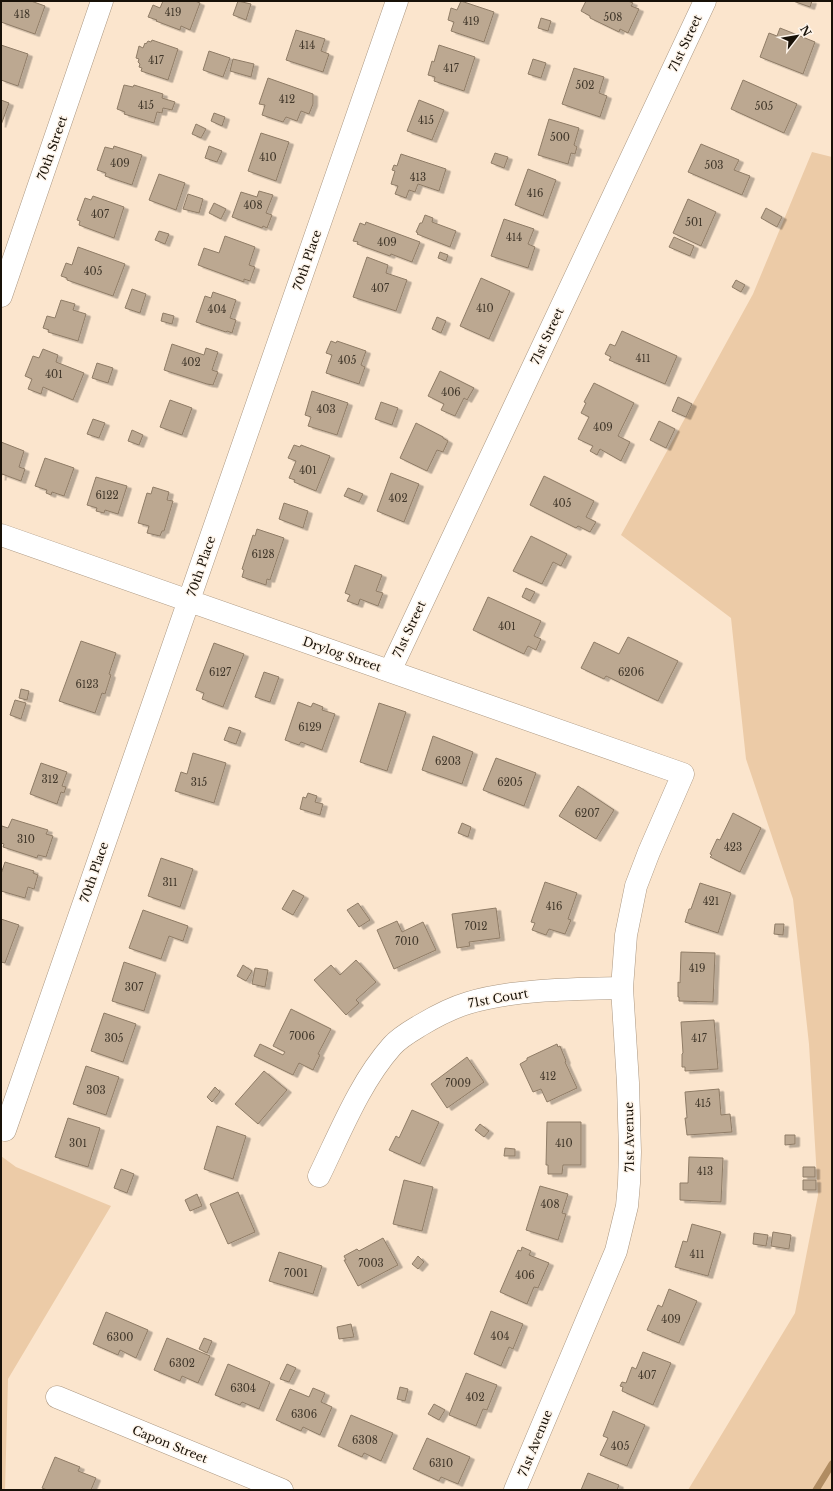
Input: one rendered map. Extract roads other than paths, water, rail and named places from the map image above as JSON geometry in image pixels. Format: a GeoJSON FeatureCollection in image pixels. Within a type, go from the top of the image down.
{"type":"FeatureCollection","features":[{"type":"Feature","properties":{"kind":"street","name":"70th Street"},"geometry":{"type":"LineString","coordinates":[[1,296],[102,1]]}},
{"type":"Feature","properties":{"kind":"street","name":"70th Place"},"geometry":{"type":"LineString","coordinates":[[5,1130],[397,1]]}},
{"type":"Feature","properties":{"kind":"street","name":"71st Street"},"geometry":{"type":"LineString","coordinates":[[390,671],[705,1]]}},
{"type":"Feature","properties":{"kind":"street","name":"Drylog Street"},"geometry":{"type":"LineString","coordinates":[[1,535],[683,774]]}},
{"type":"Feature","properties":{"kind":"street","name":"71st Avenue"},"geometry":{"type":"LineString","coordinates":[[515,1490],[616,1251],[624,1219],[630,1182],[628,1083],[622,988],[626,935],[636,886],[683,774]]}},
{"type":"Feature","properties":{"kind":"street","name":"71st Court"},"geometry":{"type":"LineString","coordinates":[[319,1176],[348,1116],[375,1069],[393,1045],[415,1028],[454,1007],[488,998],[580,989],[622,988]]}},
{"type":"Feature","properties":{"kind":"street","name":"Capon Street"},"geometry":{"type":"LineString","coordinates":[[58,1397],[282,1490]]}},
{"type":"Feature","properties":{"kind":"waterway"},"geometry":{"type":"LineString","coordinates":[[816,1490],[832,1464]]}}]}
